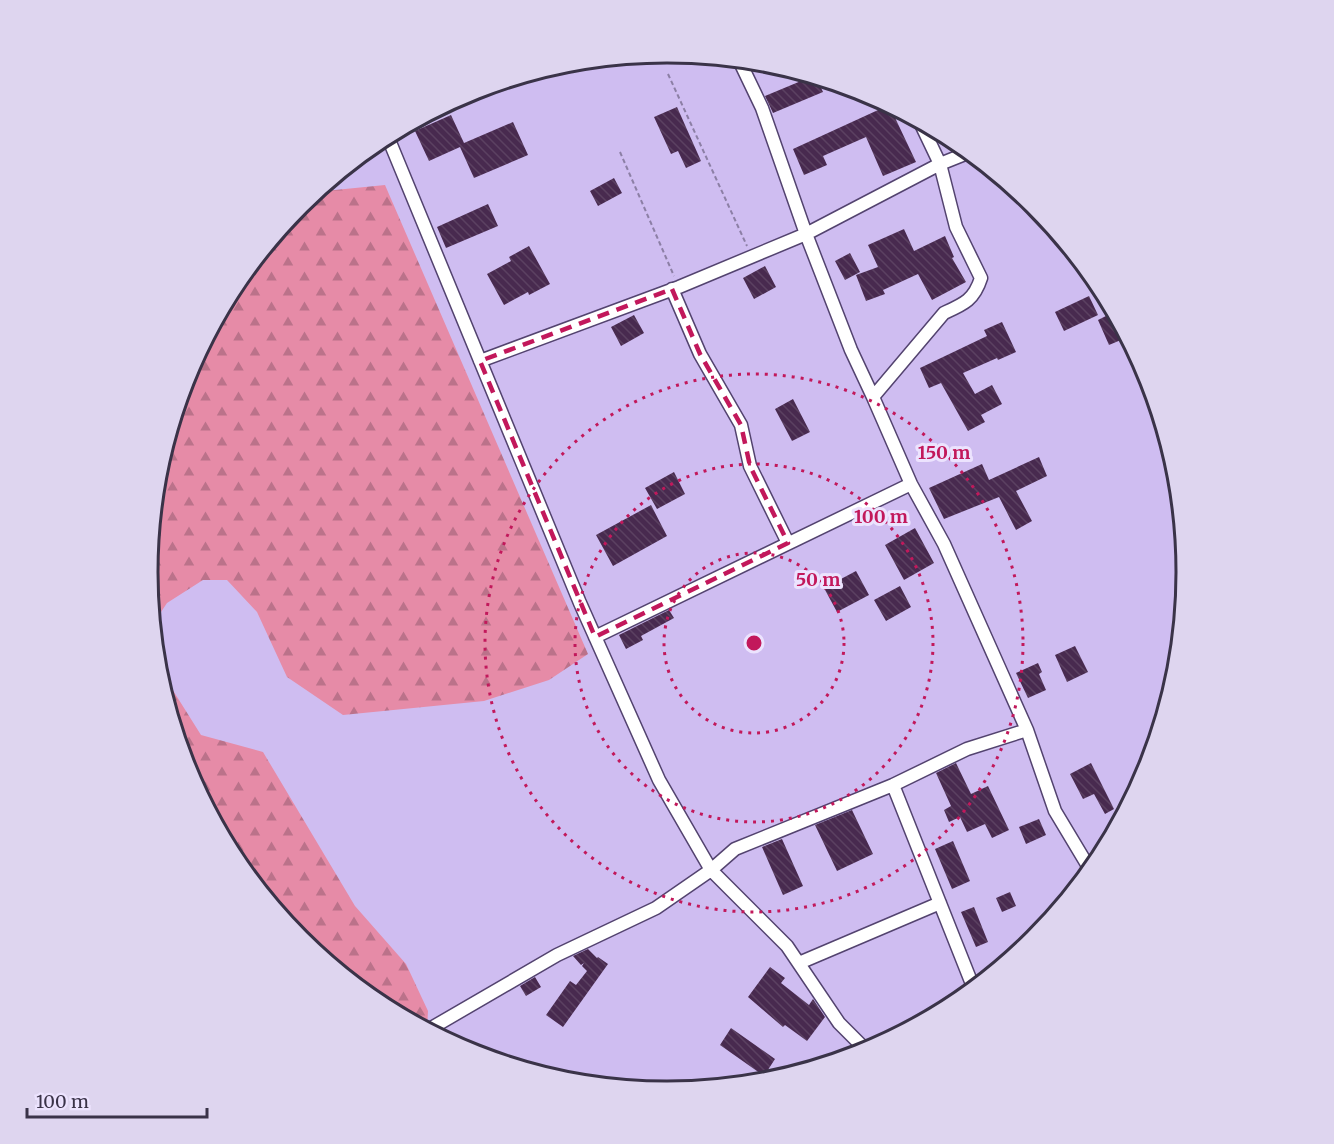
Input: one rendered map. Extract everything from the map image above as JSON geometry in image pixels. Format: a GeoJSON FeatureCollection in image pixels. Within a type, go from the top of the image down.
{"type":"FeatureCollection","features":[{"type":"Feature","properties":{"kind":"street"},"geometry":{"type":"LineString","coordinates":[[743,69],[762,108],[806,234],[851,350],[910,484],[944,544],[1027,730],[1055,811],[1085,862]]}},
{"type":"Feature","properties":{"kind":"street"},"geometry":{"type":"LineString","coordinates":[[873,397],[944,313],[961,305],[976,293],[981,278],[956,227],[940,164],[925,133]]}},
{"type":"Feature","properties":{"kind":"street"},"geometry":{"type":"LineString","coordinates":[[391,145],[595,638],[658,780],[711,870],[787,946],[839,1023],[860,1043]]}},
{"type":"Feature","properties":{"kind":"street"},"geometry":{"type":"LineString","coordinates":[[480,361],[753,257],[806,234],[940,164],[960,156]]}},
{"type":"Feature","properties":{"kind":"street"},"geometry":{"type":"LineString","coordinates":[[676,288],[700,354],[741,425],[750,466],[788,543]]}},
{"type":"Feature","properties":{"kind":"street"},"geometry":{"type":"LineString","coordinates":[[595,638],[910,484]]}},
{"type":"Feature","properties":{"kind":"street"},"geometry":{"type":"LineString","coordinates":[[436,1026],[557,955],[656,908],[711,870],[735,849],[893,785],[967,749],[1027,730]]}},
{"type":"Feature","properties":{"kind":"street"},"geometry":{"type":"LineString","coordinates":[[893,785],[971,980]]}},
{"type":"Feature","properties":{"kind":"street"},"geometry":{"type":"LineString","coordinates":[[799,963],[940,903]]}},
{"type":"Feature","properties":{"kind":"path"},"geometry":{"type":"LineString","coordinates":[[668,74],[753,257]]}},
{"type":"Feature","properties":{"kind":"path"},"geometry":{"type":"LineString","coordinates":[[620,152],[676,288]]}},
{"type":"Feature","properties":{"kind":"highlighted area"},"geometry":{"type":"Polygon","coordinates":[[[672,289],[700,354],[741,425],[750,466],[788,543],[595,637],[480,361],[672,289]]]}},
{"type":"Feature","properties":{"kind":"green space"},"geometry":{"type":"Polygon","coordinates":[[[385,185],[588,654],[549,680],[484,701],[343,715],[287,677],[257,612],[227,580],[203,580],[167,603],[160,614],[158,572],[162,506],[175,440],[197,377],[226,317],[263,262],[284,236],[329,191],[385,185]]]}},
{"type":"Feature","properties":{"kind":"green space"},"geometry":{"type":"Polygon","coordinates":[[[172,688],[201,735],[263,752],[355,906],[406,964],[428,1011],[427,1021],[357,976],[307,932],[263,882],[244,855],[210,797],[185,736],[172,688]]]}},
{"type":"Feature","properties":{"kind":"building"},"geometry":{"type":"Polygon","coordinates":[[[802,81],[821,87],[823,92],[773,113],[765,96],[802,81]]]}},
{"type":"Feature","properties":{"kind":"building"},"geometry":{"type":"Polygon","coordinates":[[[677,107],[701,161],[686,168],[678,151],[671,154],[654,117],[677,107]]]}},
{"type":"Feature","properties":{"kind":"building"},"geometry":{"type":"Polygon","coordinates":[[[879,109],[894,116],[916,162],[883,176],[866,137],[823,156],[827,165],[804,175],[793,149],[879,109]]]}},
{"type":"Feature","properties":{"kind":"building"},"geometry":{"type":"Polygon","coordinates":[[[451,115],[464,143],[513,122],[528,155],[474,178],[460,147],[429,161],[415,131],[451,115]]]}},
{"type":"Feature","properties":{"kind":"building"},"geometry":{"type":"Polygon","coordinates":[[[614,178],[622,193],[598,206],[590,191],[614,178]]]}},
{"type":"Feature","properties":{"kind":"building"},"geometry":{"type":"Polygon","coordinates":[[[488,204],[498,226],[446,248],[437,227],[488,204]]]}},
{"type":"Feature","properties":{"kind":"building"},"geometry":{"type":"Polygon","coordinates":[[[904,229],[914,251],[945,236],[954,257],[952,258],[966,282],[932,300],[918,274],[883,290],[885,294],[866,301],[856,275],[878,267],[868,245],[904,229]]]}},
{"type":"Feature","properties":{"kind":"building"},"geometry":{"type":"Polygon","coordinates":[[[529,246],[550,284],[529,295],[528,292],[504,305],[487,274],[511,261],[509,257],[529,246]]]}},
{"type":"Feature","properties":{"kind":"building"},"geometry":{"type":"Polygon","coordinates":[[[850,253],[860,272],[845,280],[835,261],[850,253]]]}},
{"type":"Feature","properties":{"kind":"building"},"geometry":{"type":"Polygon","coordinates":[[[765,266],[776,287],[754,299],[743,278],[765,266]]]}},
{"type":"Feature","properties":{"kind":"building"},"geometry":{"type":"Polygon","coordinates":[[[1089,296],[1098,315],[1064,331],[1055,312],[1089,296]]]}},
{"type":"Feature","properties":{"kind":"building"},"geometry":{"type":"Polygon","coordinates":[[[634,315],[644,333],[621,346],[611,327],[634,315]]]}},
{"type":"Feature","properties":{"kind":"building"},"geometry":{"type":"Polygon","coordinates":[[[1107,316],[1120,340],[1109,345],[1098,320],[1107,316]]]}},
{"type":"Feature","properties":{"kind":"building"},"geometry":{"type":"Polygon","coordinates":[[[1002,322],[1016,352],[963,373],[975,394],[992,385],[1002,404],[981,415],[985,422],[968,431],[941,383],[929,388],[920,368],[987,336],[984,330],[1002,322]]]}},
{"type":"Feature","properties":{"kind":"building"},"geometry":{"type":"Polygon","coordinates":[[[793,399],[810,432],[792,441],[775,409],[793,399]]]}},
{"type":"Feature","properties":{"kind":"building"},"geometry":{"type":"Polygon","coordinates":[[[1039,457],[1047,476],[1016,491],[1032,521],[1016,530],[999,497],[944,519],[929,488],[982,464],[989,480],[1039,457]]]}},
{"type":"Feature","properties":{"kind":"building"},"geometry":{"type":"Polygon","coordinates":[[[674,472],[685,494],[657,509],[645,488],[674,472]]]}},
{"type":"Feature","properties":{"kind":"building"},"geometry":{"type":"Polygon","coordinates":[[[651,505],[667,536],[613,566],[596,535],[651,505]]]}},
{"type":"Feature","properties":{"kind":"building"},"geometry":{"type":"Polygon","coordinates":[[[915,528],[934,563],[904,580],[885,545],[915,528]]]}},
{"type":"Feature","properties":{"kind":"building"},"geometry":{"type":"Polygon","coordinates":[[[856,571],[869,595],[837,612],[824,588],[856,571]]]}},
{"type":"Feature","properties":{"kind":"building"},"geometry":{"type":"Polygon","coordinates":[[[900,586],[911,607],[886,621],[874,600],[900,586]]]}},
{"type":"Feature","properties":{"kind":"building"},"geometry":{"type":"Polygon","coordinates":[[[669,610],[674,618],[641,636],[643,640],[626,649],[619,635],[669,610]]]}},
{"type":"Feature","properties":{"kind":"building"},"geometry":{"type":"Polygon","coordinates":[[[1075,646],[1088,672],[1067,682],[1055,655],[1075,646]]]}},
{"type":"Feature","properties":{"kind":"building"},"geometry":{"type":"Polygon","coordinates":[[[1038,663],[1042,672],[1039,674],[1046,690],[1028,698],[1016,673],[1038,663]]]}},
{"type":"Feature","properties":{"kind":"building"},"geometry":{"type":"Polygon","coordinates":[[[956,763],[971,794],[988,786],[1009,830],[992,838],[985,824],[967,832],[960,817],[949,822],[944,810],[951,806],[936,773],[956,763]]]}},
{"type":"Feature","properties":{"kind":"building"},"geometry":{"type":"Polygon","coordinates":[[[1091,763],[1114,809],[1105,814],[1094,794],[1083,799],[1070,774],[1091,763]]]}},
{"type":"Feature","properties":{"kind":"building"},"geometry":{"type":"Polygon","coordinates":[[[852,810],[873,854],[837,871],[815,825],[852,810]]]}},
{"type":"Feature","properties":{"kind":"building"},"geometry":{"type":"Polygon","coordinates":[[[1039,819],[1046,835],[1026,844],[1019,827],[1039,819]]]}},
{"type":"Feature","properties":{"kind":"building"},"geometry":{"type":"Polygon","coordinates":[[[782,839],[803,886],[783,895],[762,847],[782,839]]]}},
{"type":"Feature","properties":{"kind":"building"},"geometry":{"type":"Polygon","coordinates":[[[953,841],[970,881],[952,889],[935,849],[953,841]]]}},
{"type":"Feature","properties":{"kind":"building"},"geometry":{"type":"Polygon","coordinates":[[[1010,892],[1016,906],[1002,912],[996,898],[1010,892]]]}},
{"type":"Feature","properties":{"kind":"building"},"geometry":{"type":"Polygon","coordinates":[[[974,907],[988,942],[976,947],[961,912],[974,907]]]}},
{"type":"Feature","properties":{"kind":"building"},"geometry":{"type":"Polygon","coordinates":[[[588,949],[608,964],[563,1027],[546,1015],[570,981],[576,985],[587,971],[582,966],[584,963],[581,965],[573,956],[588,949]]]}},
{"type":"Feature","properties":{"kind":"building"},"geometry":{"type":"Polygon","coordinates":[[[770,967],[785,978],[781,983],[809,1005],[813,999],[825,1017],[807,1041],[785,1025],[783,1027],[748,997],[770,967]]]}},
{"type":"Feature","properties":{"kind":"building"},"geometry":{"type":"Polygon","coordinates":[[[535,977],[541,987],[526,996],[520,986],[535,977]]]}},
{"type":"Feature","properties":{"kind":"building"},"geometry":{"type":"Polygon","coordinates":[[[731,1028],[775,1059],[767,1071],[759,1072],[720,1045],[731,1028]]]}}]}
